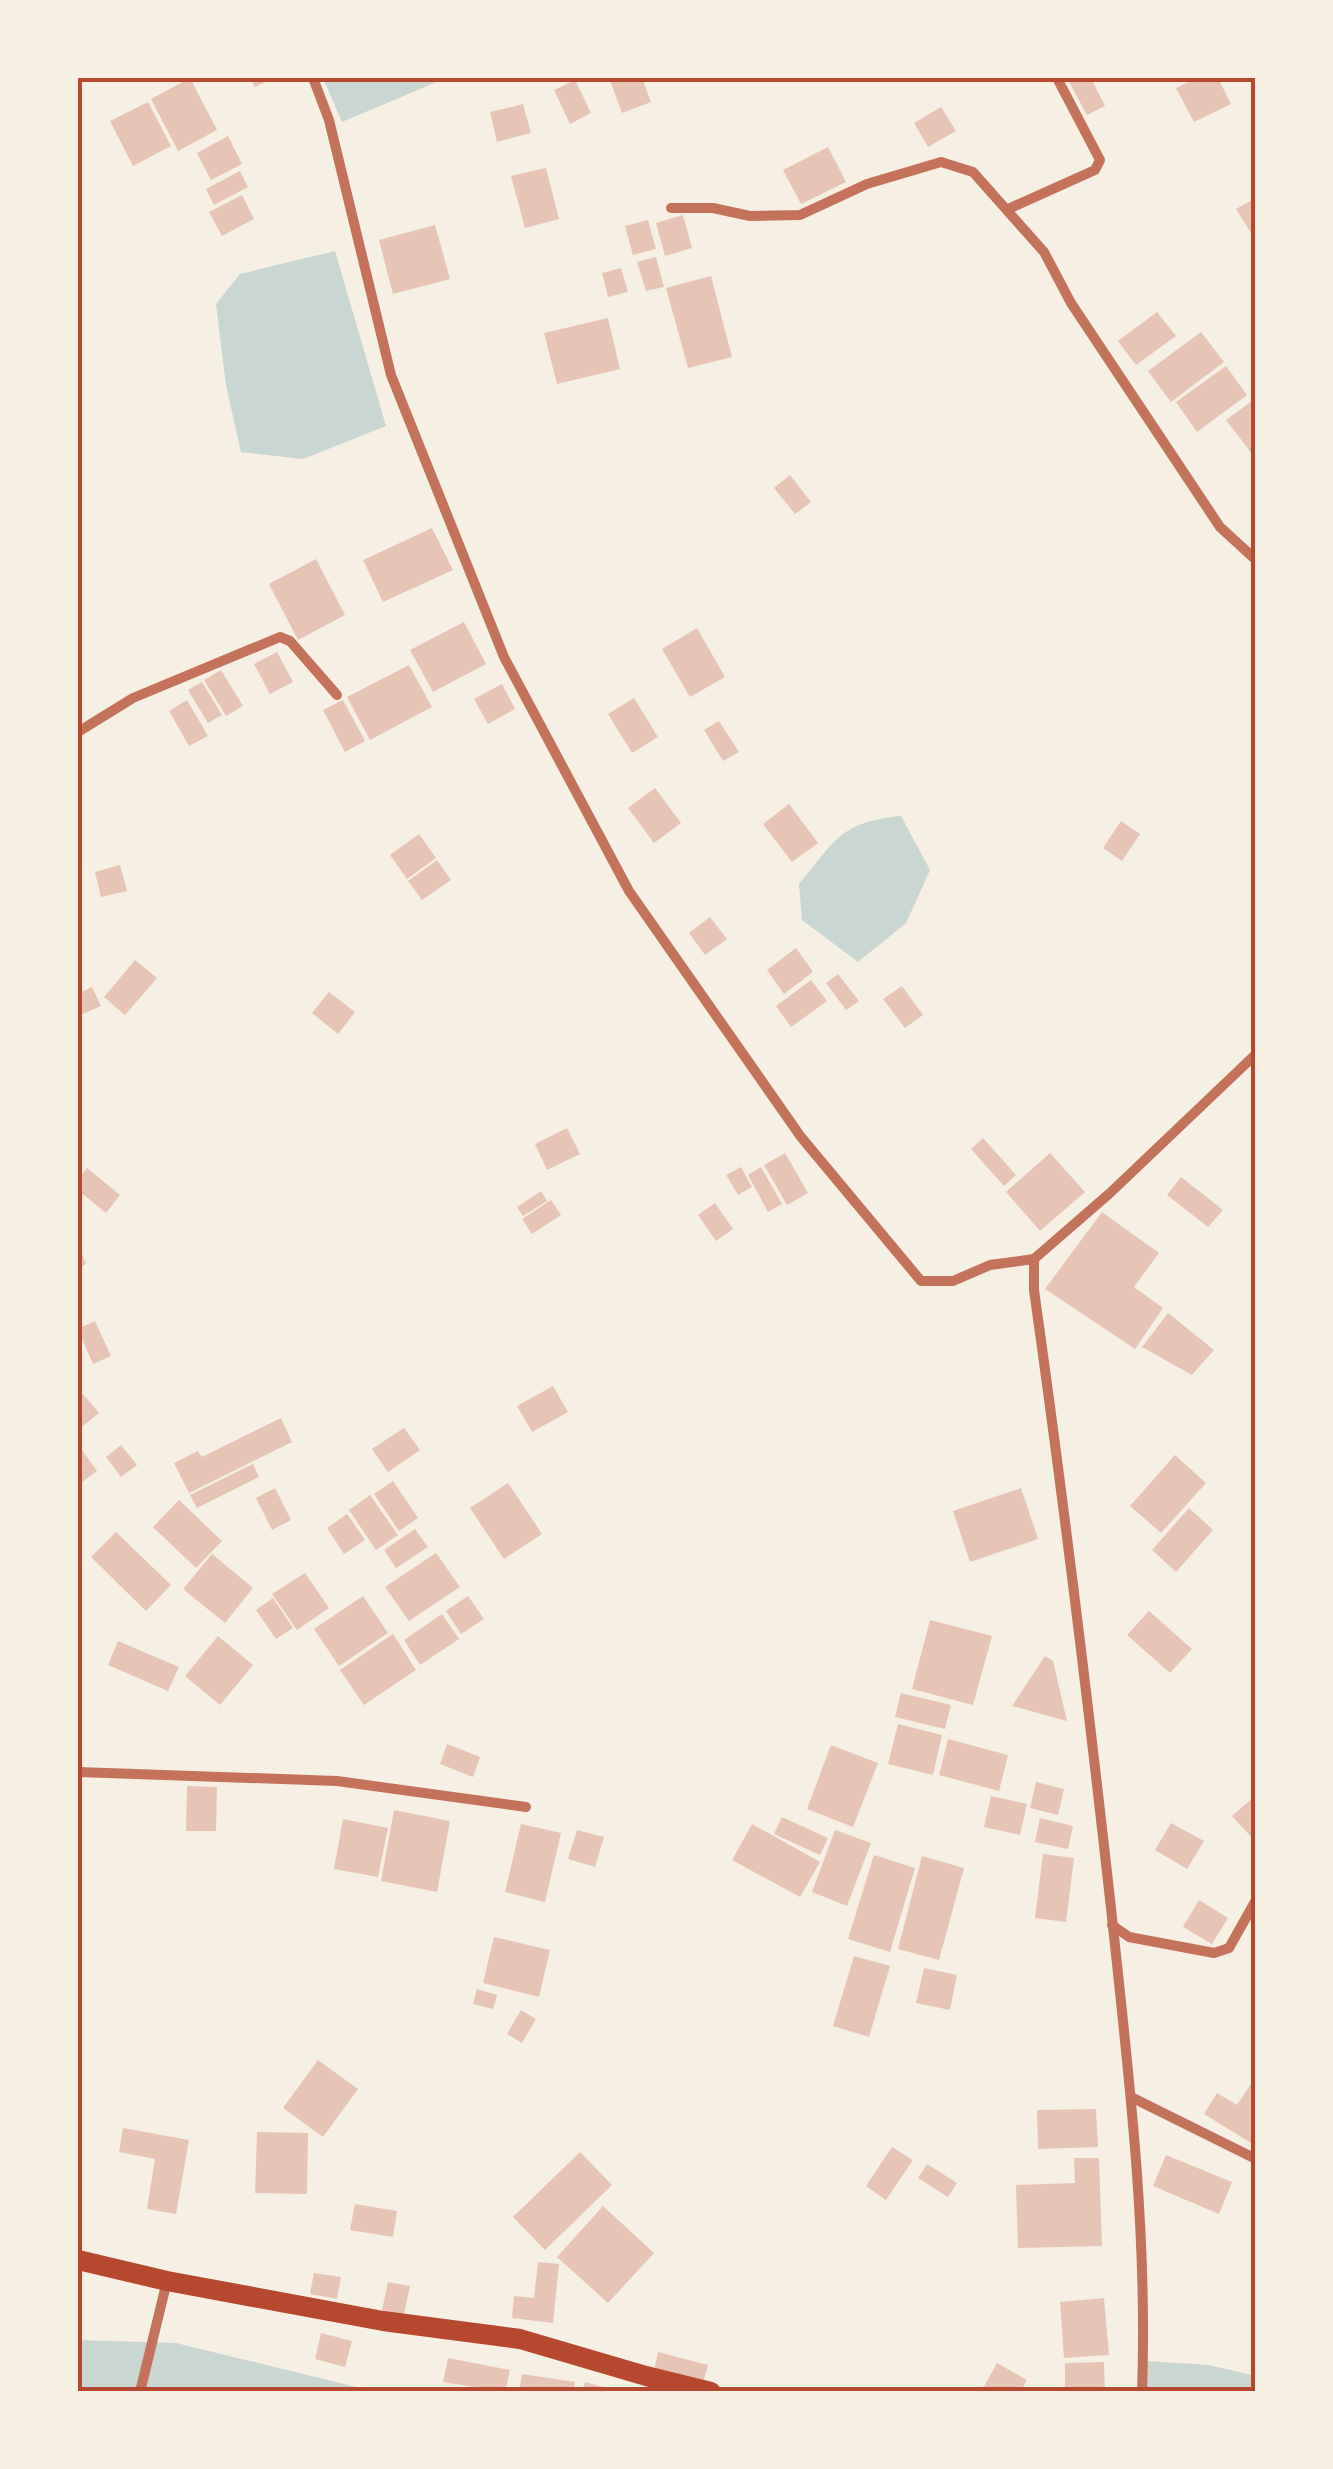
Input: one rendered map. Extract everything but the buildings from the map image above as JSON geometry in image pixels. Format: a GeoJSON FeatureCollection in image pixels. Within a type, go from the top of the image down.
{"type":"FeatureCollection","features":[{"type":"Feature","properties":{"kind":"main road"},"geometry":{"type":"LineString","coordinates":[[78,2260],[166,2281],[382,2321],[520,2339],[711,2392]]}},
{"type":"Feature","properties":{"kind":"street"},"geometry":{"type":"LineString","coordinates":[[313,78],[329,120],[392,375],[504,657],[629,890],[801,1138],[921,1282],[954,1280],[990,1266],[1034,1259],[1110,1193],[1256,1054]]}},
{"type":"Feature","properties":{"kind":"street"},"geometry":{"type":"LineString","coordinates":[[1008,209],[1094,170],[1100,160],[1057,78]]}},
{"type":"Feature","properties":{"kind":"street"},"geometry":{"type":"LineString","coordinates":[[670,208],[713,208],[750,216],[800,215],[868,184],[941,162],[972,172],[1044,252],[1071,303],[1220,527],[1256,560]]}},
{"type":"Feature","properties":{"kind":"street"},"geometry":{"type":"LineString","coordinates":[[78,732],[133,698],[280,637],[290,641],[338,695]]}},
{"type":"Feature","properties":{"kind":"street"},"geometry":{"type":"LineString","coordinates":[[1034,1259],[1034,1290],[1075,1583],[1133,2098],[1145,2312],[1142,2392]]}},
{"type":"Feature","properties":{"kind":"street"},"geometry":{"type":"LineString","coordinates":[[78,1772],[337,1781],[526,1807]]}},
{"type":"Feature","properties":{"kind":"street"},"geometry":{"type":"LineString","coordinates":[[1112,1924],[1128,1937],[1214,1954],[1229,1948],[1256,1900]]}},
{"type":"Feature","properties":{"kind":"street"},"geometry":{"type":"LineString","coordinates":[[1133,2098],[1256,2160]]}},
{"type":"Feature","properties":{"kind":"street"},"geometry":{"type":"LineString","coordinates":[[140,2392],[166,2281]]}},
{"type":"Feature","properties":{"kind":"shaded area"},"geometry":{"type":"Polygon","coordinates":[[[323,78],[446,78],[342,122],[323,78]]]}},
{"type":"Feature","properties":{"kind":"shaded area"},"geometry":{"type":"Polygon","coordinates":[[[335,251],[386,426],[303,459],[241,452],[226,385],[216,304],[240,274],[335,251]]]}},
{"type":"Feature","properties":{"kind":"shaded area"},"geometry":{"type":"Polygon","coordinates":[[[901,816],[930,870],[906,923],[858,962],[802,920],[799,884],[841,836],[865,823],[901,816]]]}},
{"type":"Feature","properties":{"kind":"shaded area"},"geometry":{"type":"Polygon","coordinates":[[[78,2340],[176,2343],[373,2391],[78,2392],[78,2340]]]}},
{"type":"Feature","properties":{"kind":"shaded area"},"geometry":{"type":"Polygon","coordinates":[[[1147,2361],[1209,2365],[1255,2376],[1255,2391],[1147,2392],[1147,2361]]]}}]}
